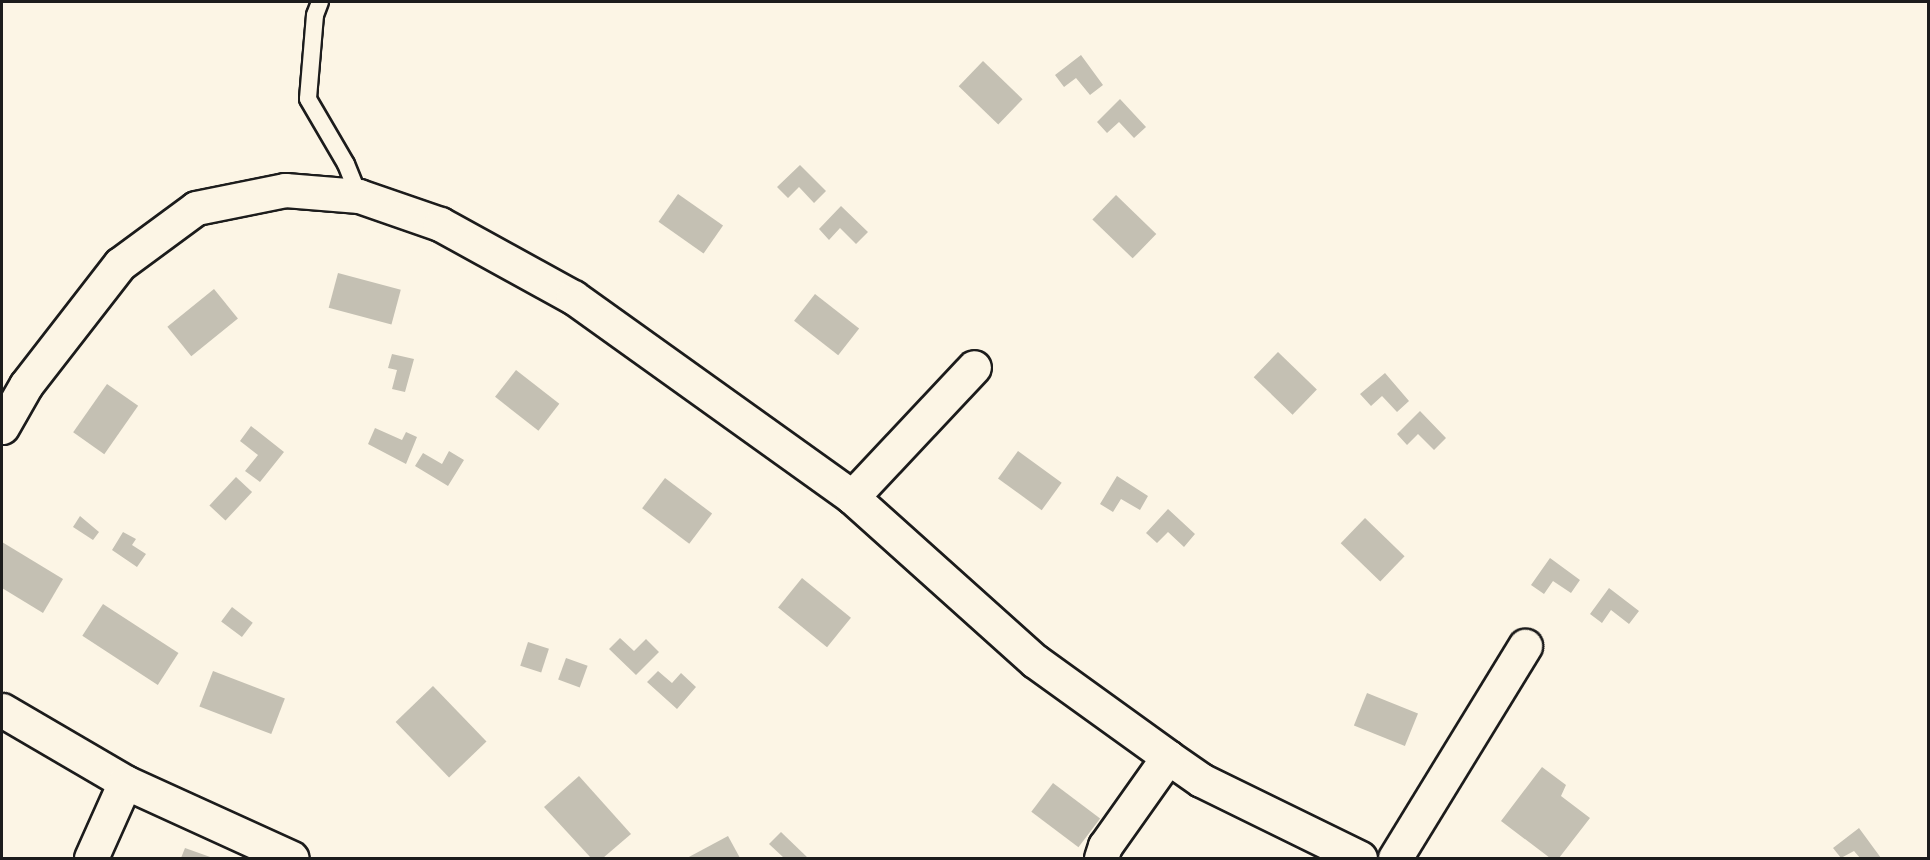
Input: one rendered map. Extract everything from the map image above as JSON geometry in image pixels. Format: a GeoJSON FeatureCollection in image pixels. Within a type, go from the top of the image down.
{"type":"FeatureCollection","features":[{"type":"Feature","properties":{"kind":"street"},"geometry":{"type":"LineString","coordinates":[[2,427],[26,385],[120,264],[196,208],[285,190],[359,196],[440,224],[573,297],[852,497],[1035,661],[1168,757],[1201,780],[1360,858]]}},
{"type":"Feature","properties":{"kind":"street"},"geometry":{"type":"LineString","coordinates":[[852,497],[974,366]]}},
{"type":"Feature","properties":{"kind":"street"},"geometry":{"type":"LineString","coordinates":[[1395,858],[1525,646]]}},
{"type":"Feature","properties":{"kind":"street"},"geometry":{"type":"LineString","coordinates":[[2,710],[125,782],[292,858]]}},
{"type":"Feature","properties":{"kind":"street"},"geometry":{"type":"LineString","coordinates":[[1101,858],[1105,846],[1168,757]]}},
{"type":"Feature","properties":{"kind":"street"},"geometry":{"type":"LineString","coordinates":[[91,858],[125,782]]}},
{"type":"Feature","properties":{"kind":"lane"},"geometry":{"type":"LineString","coordinates":[[320,2],[315,15],[308,99],[346,164],[359,196]]}},
{"type":"Feature","properties":{"kind":"building"},"geometry":{"type":"Polygon","coordinates":[[[1081,55],[1103,85],[1090,95],[1076,78],[1064,87],[1055,75],[1081,55]]]}},
{"type":"Feature","properties":{"kind":"building"},"geometry":{"type":"Polygon","coordinates":[[[983,61],[1023,99],[998,124],[959,86],[983,61]]]}},
{"type":"Feature","properties":{"kind":"building"},"geometry":{"type":"Polygon","coordinates":[[[1120,99],[1146,127],[1134,138],[1119,122],[1107,133],[1097,122],[1120,99]]]}},
{"type":"Feature","properties":{"kind":"building"},"geometry":{"type":"Polygon","coordinates":[[[800,165],[826,191],[814,203],[799,187],[788,198],[777,187],[800,165]]]}},
{"type":"Feature","properties":{"kind":"building"},"geometry":{"type":"Polygon","coordinates":[[[678,194],[723,226],[704,253],[658,222],[678,194]]]}},
{"type":"Feature","properties":{"kind":"building"},"geometry":{"type":"Polygon","coordinates":[[[1116,195],[1156,234],[1133,258],[1092,219],[1116,195]]]}},
{"type":"Feature","properties":{"kind":"building"},"geometry":{"type":"Polygon","coordinates":[[[841,206],[868,232],[856,244],[840,228],[829,240],[819,229],[841,206]]]}},
{"type":"Feature","properties":{"kind":"building"},"geometry":{"type":"Polygon","coordinates":[[[338,273],[401,290],[391,325],[329,308],[338,273]]]}},
{"type":"Feature","properties":{"kind":"building"},"geometry":{"type":"Polygon","coordinates":[[[214,289],[238,319],[191,356],[167,327],[214,289]]]}},
{"type":"Feature","properties":{"kind":"building"},"geometry":{"type":"Polygon","coordinates":[[[815,294],[859,328],[838,355],[794,321],[815,294]]]}},
{"type":"Feature","properties":{"kind":"building"},"geometry":{"type":"Polygon","coordinates":[[[1278,352],[1317,390],[1293,415],[1254,377],[1278,352]]]}},
{"type":"Feature","properties":{"kind":"building"},"geometry":{"type":"Polygon","coordinates":[[[392,354],[414,359],[405,392],[392,389],[397,370],[388,368],[392,354]]]}},
{"type":"Feature","properties":{"kind":"building"},"geometry":{"type":"Polygon","coordinates":[[[516,370],[559,404],[538,431],[495,397],[516,370]]]}},
{"type":"Feature","properties":{"kind":"building"},"geometry":{"type":"Polygon","coordinates":[[[1385,373],[1409,401],[1397,412],[1382,396],[1371,406],[1360,394],[1385,373]]]}},
{"type":"Feature","properties":{"kind":"building"},"geometry":{"type":"Polygon","coordinates":[[[107,384],[138,406],[104,454],[73,432],[107,384]]]}},
{"type":"Feature","properties":{"kind":"building"},"geometry":{"type":"Polygon","coordinates":[[[1420,411],[1446,438],[1434,450],[1418,434],[1407,445],[1397,434],[1420,411]]]}},
{"type":"Feature","properties":{"kind":"building"},"geometry":{"type":"Polygon","coordinates":[[[251,426],[284,452],[260,482],[245,471],[258,455],[240,441],[251,426]]]}},
{"type":"Feature","properties":{"kind":"building"},"geometry":{"type":"Polygon","coordinates":[[[375,428],[402,440],[406,432],[417,437],[406,464],[368,444],[375,428]]]}},
{"type":"Feature","properties":{"kind":"building"},"geometry":{"type":"Polygon","coordinates":[[[449,451],[464,460],[448,486],[415,466],[423,453],[442,464],[449,451]]]}},
{"type":"Feature","properties":{"kind":"building"},"geometry":{"type":"Polygon","coordinates":[[[1018,451],[1062,483],[1042,510],[998,479],[1018,451]]]}},
{"type":"Feature","properties":{"kind":"building"},"geometry":{"type":"Polygon","coordinates":[[[1117,476],[1148,496],[1140,510],[1121,499],[1113,512],[1100,504],[1117,476]]]}},
{"type":"Feature","properties":{"kind":"building"},"geometry":{"type":"Polygon","coordinates":[[[236,477],[252,492],[225,521],[209,506],[236,477]]]}},
{"type":"Feature","properties":{"kind":"building"},"geometry":{"type":"Polygon","coordinates":[[[665,478],[712,514],[689,544],[642,508],[665,478]]]}},
{"type":"Feature","properties":{"kind":"building"},"geometry":{"type":"Polygon","coordinates":[[[1168,509],[1195,534],[1184,547],[1168,532],[1157,543],[1146,533],[1168,509]]]}},
{"type":"Feature","properties":{"kind":"building"},"geometry":{"type":"Polygon","coordinates":[[[80,516],[99,532],[93,540],[73,527],[80,516]]]}},
{"type":"Feature","properties":{"kind":"building"},"geometry":{"type":"Polygon","coordinates":[[[1365,518],[1405,556],[1380,581],[1341,543],[1365,518]]]}},
{"type":"Feature","properties":{"kind":"building"},"geometry":{"type":"Polygon","coordinates":[[[123,532],[136,539],[132,545],[146,554],[137,567],[112,550],[123,532]]]}},
{"type":"Feature","properties":{"kind":"building"},"geometry":{"type":"Polygon","coordinates":[[[2,542],[63,579],[43,613],[2,588],[2,542]]]}},
{"type":"Feature","properties":{"kind":"building"},"geometry":{"type":"Polygon","coordinates":[[[1550,558],[1580,580],[1571,593],[1553,581],[1544,594],[1531,585],[1550,558]]]}},
{"type":"Feature","properties":{"kind":"building"},"geometry":{"type":"Polygon","coordinates":[[[802,578],[851,618],[827,647],[778,608],[802,578]]]}},
{"type":"Feature","properties":{"kind":"building"},"geometry":{"type":"Polygon","coordinates":[[[1609,588],[1639,611],[1629,624],[1611,610],[1602,623],[1590,614],[1609,588]]]}},
{"type":"Feature","properties":{"kind":"building"},"geometry":{"type":"Polygon","coordinates":[[[103,604],[178,653],[158,685],[82,636],[103,604]]]}},
{"type":"Feature","properties":{"kind":"building"},"geometry":{"type":"Polygon","coordinates":[[[232,607],[253,623],[242,637],[221,621],[232,607]]]}},
{"type":"Feature","properties":{"kind":"building"},"geometry":{"type":"Polygon","coordinates":[[[620,638],[634,651],[646,639],[659,652],[636,675],[609,649],[620,638]]]}},
{"type":"Feature","properties":{"kind":"building"},"geometry":{"type":"Polygon","coordinates":[[[528,642],[549,649],[541,673],[520,666],[528,642]]]}},
{"type":"Feature","properties":{"kind":"building"},"geometry":{"type":"Polygon","coordinates":[[[566,658],[588,666],[580,687],[558,680],[566,658]]]}},
{"type":"Feature","properties":{"kind":"building"},"geometry":{"type":"Polygon","coordinates":[[[213,671],[285,699],[271,734],[199,706],[213,671]]]}},
{"type":"Feature","properties":{"kind":"building"},"geometry":{"type":"Polygon","coordinates":[[[658,671],[672,683],[681,673],[696,687],[677,709],[647,682],[658,671]]]}},
{"type":"Feature","properties":{"kind":"building"},"geometry":{"type":"Polygon","coordinates":[[[433,686],[486,741],[449,778],[396,722],[433,686]]]}},
{"type":"Feature","properties":{"kind":"building"},"geometry":{"type":"Polygon","coordinates":[[[1367,693],[1418,714],[1405,746],[1354,725],[1367,693]]]}},
{"type":"Feature","properties":{"kind":"building"},"geometry":{"type":"Polygon","coordinates":[[[1542,767],[1566,785],[1561,796],[1590,818],[1559,858],[1550,858],[1501,821],[1542,767]]]}},
{"type":"Feature","properties":{"kind":"building"},"geometry":{"type":"Polygon","coordinates":[[[579,776],[631,834],[603,858],[591,858],[544,807],[579,776]]]}},
{"type":"Feature","properties":{"kind":"building"},"geometry":{"type":"Polygon","coordinates":[[[1053,783],[1100,819],[1078,847],[1031,812],[1053,783]]]}},
{"type":"Feature","properties":{"kind":"building"},"geometry":{"type":"Polygon","coordinates":[[[1859,828],[1881,858],[1860,858],[1854,851],[1841,858],[1833,848],[1859,828]]]}},
{"type":"Feature","properties":{"kind":"building"},"geometry":{"type":"Polygon","coordinates":[[[781,832],[808,858],[784,858],[769,844],[781,832]]]}},
{"type":"Feature","properties":{"kind":"building"},"geometry":{"type":"Polygon","coordinates":[[[728,836],[740,858],[687,858],[728,836]]]}},
{"type":"Feature","properties":{"kind":"building"},"geometry":{"type":"Polygon","coordinates":[[[185,848],[213,858],[181,858],[185,848]]]}}]}
